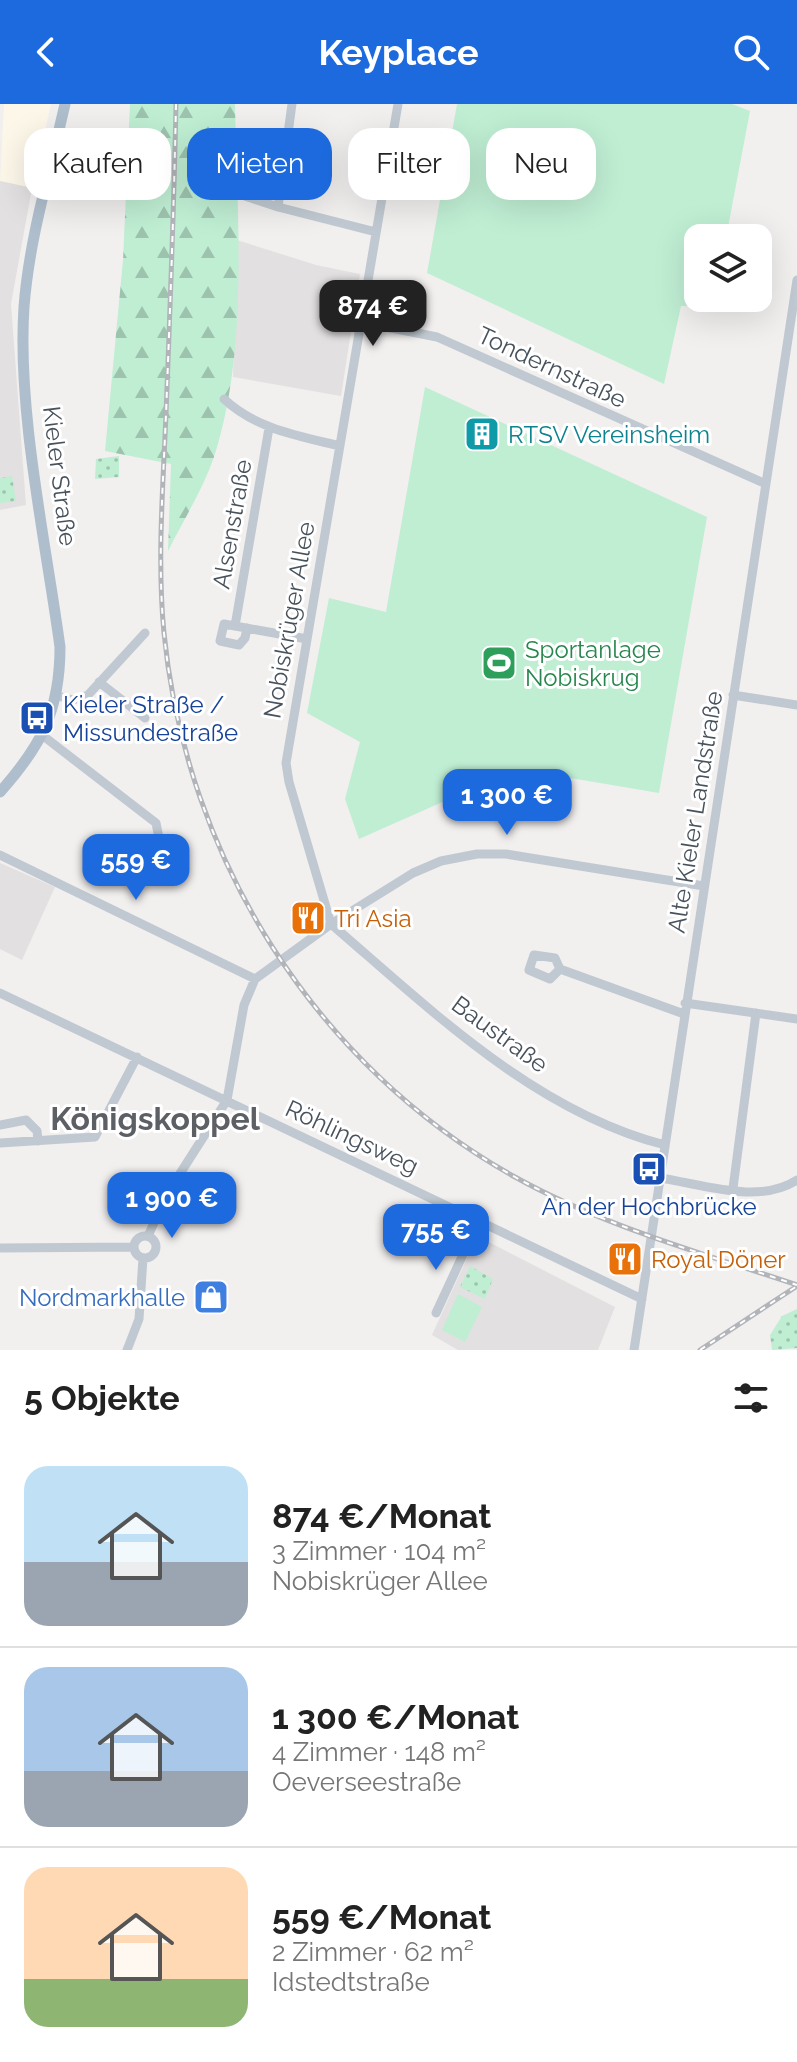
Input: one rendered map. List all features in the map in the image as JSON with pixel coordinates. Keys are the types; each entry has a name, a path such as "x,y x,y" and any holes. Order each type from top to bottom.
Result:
{"main road":[{"name":"Kieler Straße","path":"0,792 42,735 58,696 60,647 32,438 24,311 29,260 65,104"}],"street":[{"path":"278,207 292,104"},
{"name":"Nobiskrüger Allee","path":"331,924 286,763 398,104"},
{"path":"257,200 376,232"},
{"name":"Alte Kieler Landstraße","path":"634,1350 797,280"},
{"name":"Tondernstraße","path":"361,322 437,337 766,484"},
{"path":"784,369 797,374"},
{"name":"Alsenstraße","path":"224,399 237,411 269,428 340,446"},
{"name":"Alsenstraße","path":"235,626 269,428"},
{"name":"Alsenstraße","path":"247,628 245,638 239,645 220,641 224,624 247,628 307,639"},
{"path":"58,696 82,699 145,633"},
{"path":"99,682 145,718"},
{"path":"733,695 797,705"},
{"path":"42,735 156,823 159,838"},
{"path":"148,1236 167,1194 227,1100 244,1005 255,979 331,924 413,873 441,861 477,854 548,859 704,886"},
{"path":"0,855 255,979"},
{"name":"Baustraße","path":"331,924 499,1063 581,1112 639,1139 665,1145"},
{"path":"560,969 685,1008 797,1019"},
{"name":"Röhlingsweg","path":"0,993 642,1299"},
{"path":"733,1188 756,1013"},
{"path":"0,1143 95,1137 137,1057"},
{"path":"0,1125 26,1120 37,1131 38,1141"},
{"path":"660,1178 764,1193 782,1190 797,1180"},
{"path":"436,1313 479,1220"},
{"path":"134,1247 139,1237 148,1236"},
{"path":"143,1258 152,1256 156,1250 155,1243 148,1236"},
{"path":"0,1248 134,1247"},
{"path":"127,1350 139,1319 143,1258 134,1247"}],"shaded area":[{"path":"4,104 51,104 46,128 24,128 24,186 0,181"},
{"path":"0,181 24,186 24,200 30,200 11,304 26,505 0,510"},
{"path":"237,240 316,265 360,274 341,396 233,377"},
{"path":"0,863 55,887 22,960 0,949"},
{"path":"477,1236 615,1307 598,1350 458,1350 432,1335"}],"green space":[{"path":"130,104 235,104 236,128 187,128 187,200 237,200 237,328 225,415 214,457 168,551 171,464 105,451 126,200 171,200 171,128 129,128"},
{"path":"457,104 732,104 750,111 729,224 684,224 684,306 681,306 664,384 427,273 440,200 470,200 470,128 453,128"},
{"name":"Sportanlage Nobiskrug","path":"425,387 707,517 659,793 541,773 530,810 447,800 359,839 345,799 360,742 307,713 329,598 386,612"},
{"path":"119,456 119,477 95,479 96,459"},
{"path":"12,476 16,501 0,503 0,478"},
{"path":"470,1266 493,1279 485,1299 460,1287"},
{"path":"458,1294 482,1307 465,1342 442,1330"},
{"path":"797,1309 797,1348 772,1350 770,1335 782,1316"}],"railway":[{"path":"176,104 161,524 162,606 177,717 200,798 232,875 273,948 322,1016 379,1077 444,1131 515,1177 583,1210 797,1285"},
{"path":"700,1350 797,1286"}],"place":[{"name":"RTSV Vereinsheim","path":"482,434"},
{"name":"Sportanlage Nobiskrug","path":"499,663"},
{"name":"Kieler Straße / Missundestraße","path":"37,718"},
{"name":"Tri Asia","path":"308,918"},
{"name":"An der Hochbrücke","path":"649,1169"},
{"name":"Royal Döner","path":"625,1259"},
{"name":"Nordmarkhalle","path":"211,1297"}],"district":[{"name":"Königskoppel","path":"155,1118"}]}
